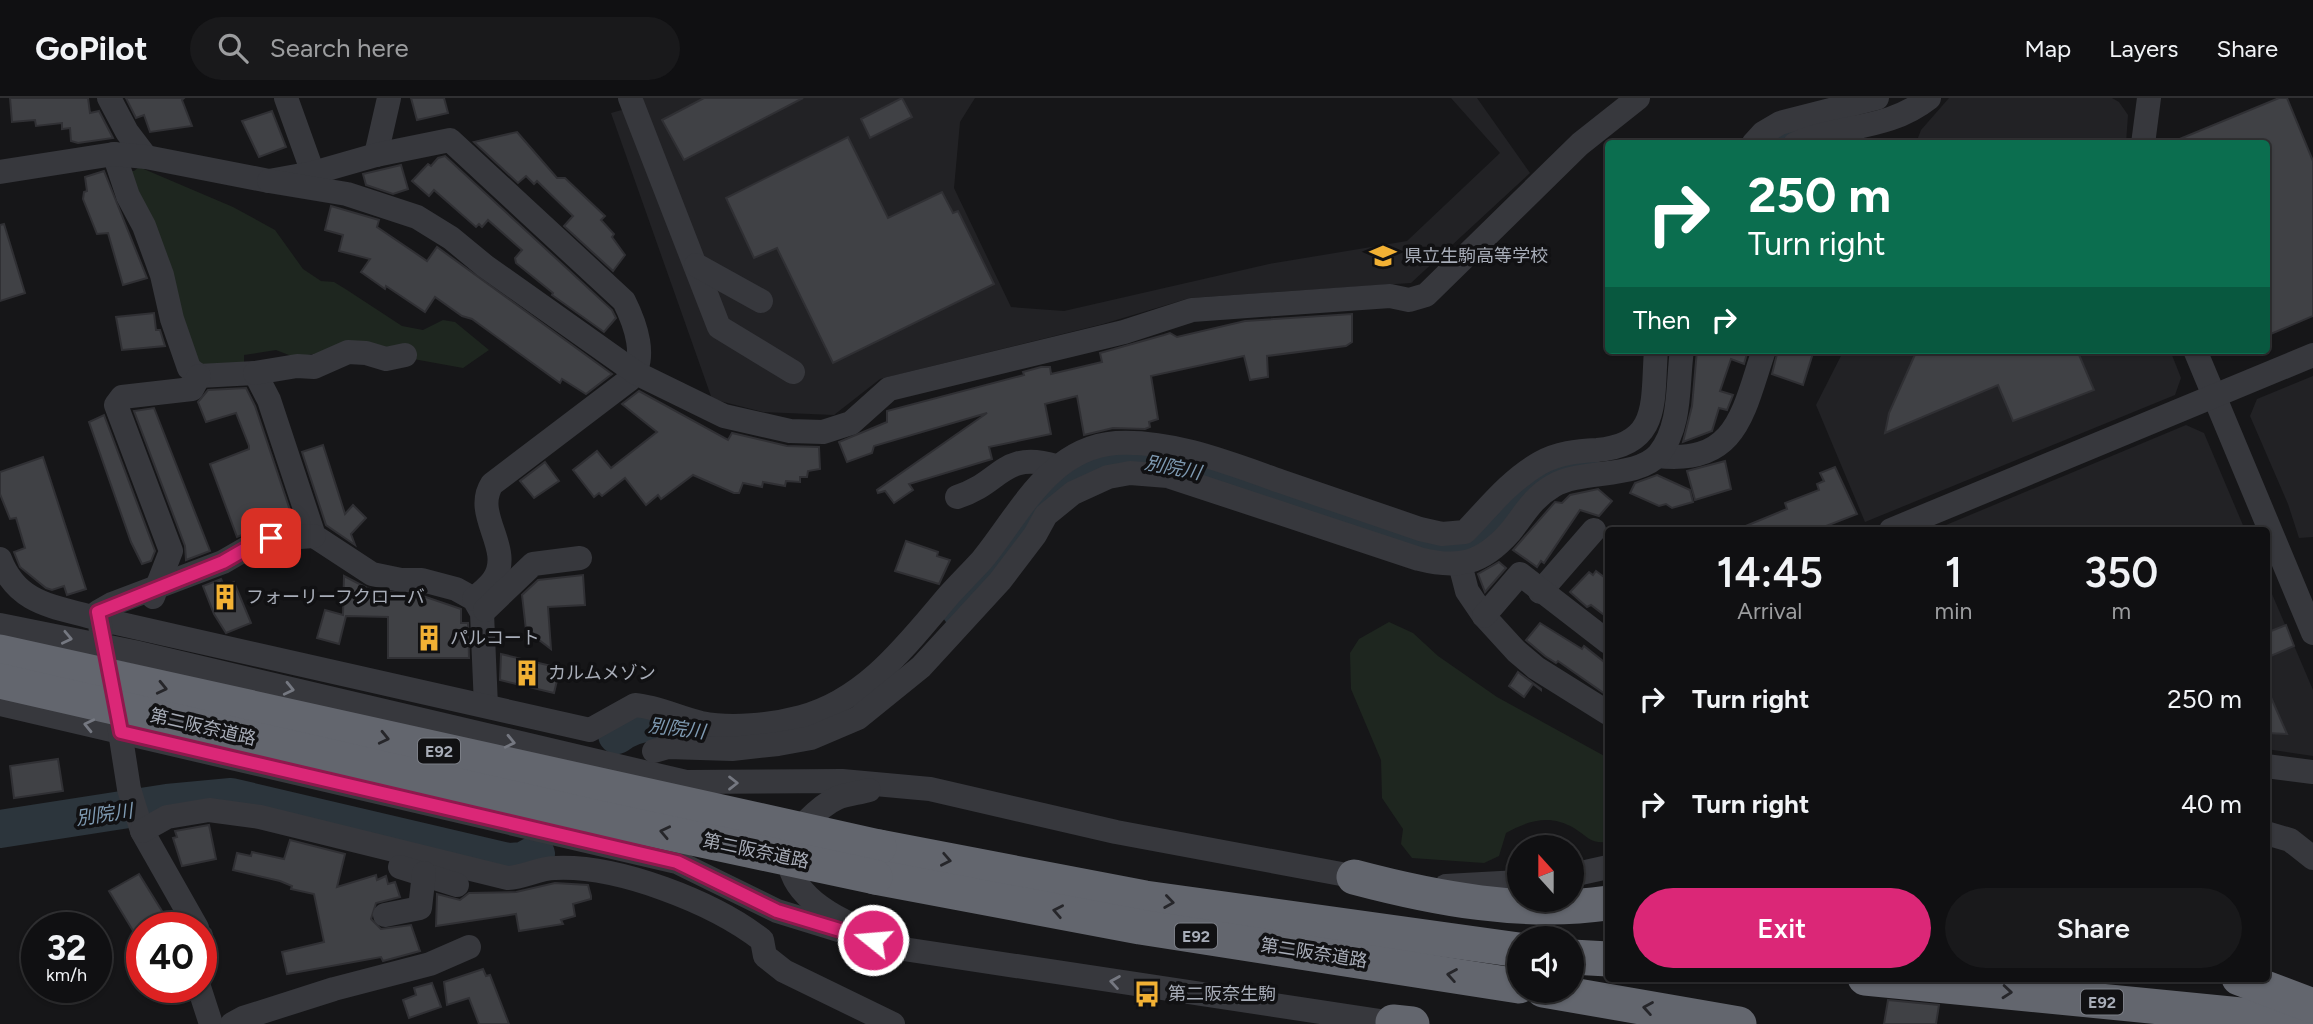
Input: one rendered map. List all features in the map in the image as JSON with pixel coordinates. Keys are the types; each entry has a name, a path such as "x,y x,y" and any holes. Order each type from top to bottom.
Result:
{"highway":[{"name":"第二阪奈道路","path":"0,652 1140,927 1507,984"},
{"name":"第二阪奈道路","path":"0,681 594,817 877,862 1507,948"},
{"path":"1354,877 1429,897 1563,909 1605,903"},
{"path":"1584,958 1605,959"},
{"name":"E92","path":"1906,982 2313,1022"},
{"path":"2250,982 2313,1006"},
{"path":"1584,997 1739,1024"}],"street":[{"path":"109,98 127,132 146,157"},
{"path":"286,98 313,173"},
{"path":"376,155 389,98"},
{"path":"630,98 719,327 793,372"},
{"path":"0,172 114,154 146,157 347,194 416,218 451,238 485,266 636,373 724,416 790,431 823,432 851,423 889,389 1090,341 1192,310 1391,296 1409,300 1426,295 1580,144 1637,98"},
{"path":"1833,130 1877,98"},
{"path":"1806,140 1833,130 1910,113 1929,98"},
{"path":"2144,140 2150,98"},
{"path":"1757,140 1780,123 1804,114 1833,130"},
{"path":"269,181 450,140 624,301 636,330 636,373"},
{"path":"114,154 128,196 144,226 162,275 178,343 189,368 199,376 255,373 297,366 314,367 348,352 366,353 386,359 405,355"},
{"path":"696,265 761,301"},
{"path":"0,593 25,597 99,619 590,730 635,705 703,723 736,724 802,717 864,685 919,634 981,561 1034,490 1056,466 1082,453 1114,443 1156,445 1247,470 1420,529 1441,534 1465,532 1507,486 1540,463 1567,452 1610,449 1630,443 1648,426 1656,354"},
{"path":"1658,456 1675,420 1682,354"},
{"path":"654,751 668,747 732,749 778,744 811,738 858,718 921,667 1000,581 1035,535 1046,515 1073,494 1108,477 1130,473 1168,476 1419,559 1453,566 1488,552 1510,532 1533,500 1564,480 1637,467 1658,456 1678,458 1719,447 1738,427 1763,354"},
{"path":"2197,354 2268,527"},
{"path":"1898,527 2313,355"},
{"path":"255,373 269,400 314,536"},
{"path":"486,706 478,606 499,567 499,550 485,506 486,493 492,484 515,464 569,428 636,373"},
{"path":"153,596 171,551 116,405 122,397 192,388 199,376"},
{"path":"957,497 973,492 1009,466 1032,459 1056,466"},
{"path":"1540,592 1594,530"},
{"path":"2270,531 2313,633"},
{"path":"188,912 142,831 129,789 98,612 112,604 153,596 256,543 271,538 314,536 372,574 401,580 422,580 456,589 478,606"},
{"path":"478,606 533,564 580,558"},
{"path":"0,559 6,575 25,597"},
{"path":"1460,564 1467,590 1484,616 1536,668 1605,711"},
{"path":"1484,616 1520,574 1605,640"},
{"path":"0,625 104,646 686,782 842,782 930,789 1116,832 1354,877 1448,886 1507,883"},
{"path":"0,704 677,862 777,911 897,947 1402,1023"},
{"path":"2270,767 2313,772"},
{"path":"890,786 837,798 816,811 794,836 789,864 793,879 817,907 897,947"},
{"path":"142,831 167,817 209,810 260,817 508,878 527,877 551,868 581,867 696,900 741,924 762,940 765,956 783,971 893,1024"},
{"path":"2270,834 2302,839 2313,858"},
{"path":"379,845 373,856 377,862 424,873 457,885"},
{"path":"1584,872 1605,868"},
{"path":"385,915 420,908 424,873"},
{"path":"232,1024 243,1018 334,989 430,964 469,947"},
{"path":"205,1003 211,1024"}],"shaded area":[{"name":"県立生駒高等学校","path":"641,98 704,98 662,120 684,160 803,98 901,98 861,119 871,138 912,117 902,98 975,98 960,122 954,188 1011,307 1064,311 1269,264 1407,241 1500,153 1451,98 1477,98 1530,173 1411,283 1190,298 1103,324 880,379 834,415 763,412 712,399 611,113 643,104","holes":["848,138 878,198 755,258 726,198","942,192 953,213 958,212 993,284 833,362"]},
{"path":"1949,98 2112,98 2119,102 2128,115 2126,140 1917,140 1921,130"},
{"path":"139,167 233,207 275,230 303,269 321,281 334,282 402,326 423,330 443,320 455,322 489,350 463,368 408,358 321,353 294,357 276,350 244,355 244,365 207,368 195,359 124,170 134,171"},
{"path":"1842,354 2172,354 2181,378 2175,395 1865,522 1816,405"},
{"path":"2313,376 2313,537 2299,538 2288,504 2250,416 2257,399"},
{"path":"2186,425 2204,433 2244,527 1941,527"},
{"path":"2270,589 2313,690 2313,756 2270,750"},
{"path":"1389,622 1413,633 1438,656 1497,697 1605,756 1605,842 1593,841 1565,824 1540,820 1506,833 1499,856 1484,863 1412,858 1401,844 1403,829 1382,798 1381,760 1351,689 1350,653 1359,639"}],"building":[{"path":"10,98 88,98 90,113 99,111 113,138 78,143 71,141 70,128 62,129 62,123 36,126 35,120 12,122"},
{"path":"126,98 184,98 182,100 192,126 150,132 144,115 136,118"},
{"path":"411,98 444,98 448,113 417,120"},
{"path":"704,98 803,98 684,160 662,120"},
{"path":"902,98 912,117 870,138 861,119"},
{"path":"2279,98 2287,98 2313,161 2313,316 2270,334 2270,140 2177,140"},
{"path":"272,111 286,147 259,157 242,121"},
{"path":"517,132 557,178 565,178 605,216 601,220 614,234 612,237 625,255 613,271 564,226 573,216 537,181 534,184 526,176 518,183 474,142"},
{"path":"848,137 888,218 942,192 953,213 958,211 994,284 833,363 777,248 754,258 726,198"},
{"path":"445,156 612,310 616,318 604,332 552,295 553,293 516,263 515,258 522,250 488,220 482,227 479,224 476,227 434,190 429,196 412,181 428,164 431,166 438,158"},
{"path":"401,165 408,189 393,194 366,185 363,174"},
{"path":"104,171 147,278 123,285 108,233 97,234 83,199 84,192 87,191 85,177"},
{"path":"331,206 379,220 377,227 427,261 437,247 612,374 586,394 562,379 560,383 472,319 462,316 435,297 425,312 386,286 385,289 361,272 370,259 339,251 343,235 325,230"},
{"path":"4,224 25,293 0,301 0,225"},
{"path":"154,313 156,330 160,330 165,346 122,350 116,317"},
{"path":"1352,314 1352,342 1346,346 1267,356 1268,377 1250,380 1244,356 1151,376 1158,419 1149,422 1150,427 1145,429 1113,428 1084,435 1077,396 1045,404 1051,434 989,447 992,459 909,484 913,490 894,503 885,491 878,493 877,490 987,413 874,446 872,453 847,462 839,442 887,422 887,411 1024,375 1023,372 1041,367 1050,367 1051,374 1102,362 1100,353 1170,333 1177,337 1245,321"},
{"path":"1697,354 1747,354 1744,364 1731,359 1720,391 1733,395 1727,410 1719,408 1712,431 1683,442 1692,406"},
{"path":"1777,354 1813,354 1803,385 1772,374"},
{"path":"1915,354 2079,354 2094,390 2013,421 1998,385 1885,433 1889,413"},
{"path":"246,388 255,406 294,522 267,525 237,537 210,464 249,449 249,446 236,413 206,422 198,402 208,390"},
{"path":"639,391 728,440 732,433 787,446 819,447 820,469 808,471 807,477 800,477 800,482 786,481 785,486 763,482 762,487 743,483 739,493 693,475 661,499 658,495 646,505 625,478 602,496 599,493 594,497 573,470 597,451 611,468 657,432 622,404"},
{"path":"154,408 210,551 186,560 185,546 134,411"},
{"path":"104,415 155,551 151,561 142,564 131,542 89,422"},
{"path":"323,445 345,514 353,505 366,518 351,534 355,545 326,525 302,452"},
{"path":"43,457 86,589 67,595 64,586 52,590 46,588 20,567 14,552 25,548 16,518 10,519 0,494 0,472"},
{"path":"1725,461 1731,489 1695,500 1687,471"},
{"path":"545,462 559,481 534,498 520,481"},
{"path":"1835,467 1857,514 1824,527 1743,527 1787,509 1785,503 1819,490 1817,484 1824,481 1820,473"},
{"path":"1657,475 1690,490 1693,502 1672,508 1666,504 1659,506 1630,493 1635,483"},
{"path":"1598,489 1612,501 1599,516 1580,510 1544,563 1541,561 1537,567 1513,550 1555,502 1562,503 1570,495"},
{"path":"906,541 938,552 937,556 950,560 939,584 895,571"},
{"path":"1499,562 1506,568 1485,592 1478,574"},
{"path":"1596,571 1605,578 1605,616 1591,605 1587,607 1570,592 1589,572 1593,575"},
{"path":"583,575 585,605 548,607 551,649 526,630 522,595 538,580"},
{"path":"344,576 369,589 420,595 461,609 461,623 468,623 469,658 388,658 388,617 346,616 339,644 317,638 325,610 343,615"},
{"name":"フォーリーフクローバ","path":"221,579 224,586 234,582 251,623 226,633 214,614 203,586"},
{"path":"1540,623 1582,649 1584,646 1605,663 1605,694 1558,661 1556,663 1545,656 1526,640"},
{"path":"2286,625 2294,646 2270,656 2270,631"},
{"name":"カルムメゾン","path":"501,654 560,668 554,693 500,680"},
{"path":"1518,672 1541,690 1533,684 1524,697 1509,686"},
{"path":"2270,695 2287,734 2270,733"},
{"path":"58,759 63,791 14,798 10,766"},
{"path":"209,825 216,859 182,866 173,838 177,837 175,831"},
{"path":"290,840 345,854 337,887 376,875 377,880 386,876 388,884 395,882 400,897 376,903 371,919 381,929 411,925 420,951 383,961 381,957 287,974 282,952 324,942 314,894 291,889 292,886 280,881 233,870 237,853 251,856 252,852 284,859"},
{"path":"139,874 163,912 126,912 126,919 109,891"},
{"path":"555,883 588,885 591,896 591,899 573,904 575,916 561,920 563,924 519,931 516,914 436,926 437,894 460,900 469,893 516,892"},
{"path":"483,969 486,976 490,975 509,1024 479,1024 469,998 447,1005 444,982"},
{"path":"432,983 441,1007 409,1018 403,1000 416,995 414,988"},
{"path":"1888,1000 1939,1005 1936,1024 1884,1024"}],"waterway":[{"name":"別院川","path":"1778,140 1787,133 1836,119"},
{"name":"別院川","path":"960,609 1040,506 1065,482 1095,464 1119,459 1143,459 1199,470 1453,554 1485,540 1526,488 1581,466"},
{"name":"別院川","path":"617,735 640,724 651,723 708,732"},
{"name":"別院川","path":"0,829 167,803 231,797 508,862 523,861 536,854"}],"place":[{"name":"県立生駒高等学校","path":"1383,256"},
{"name":"フォーリーフクローバ","path":"225,597"},
{"name":"パルコート","path":"429,638"},
{"name":"カルムメゾン","path":"527,673"},
{"name":"第二阪奈生駒","path":"1147,994"}],"route":[{"path":"271,538 256,543 223,562 112,604 98,612 121,732 677,862 777,911 873,940"}]}
